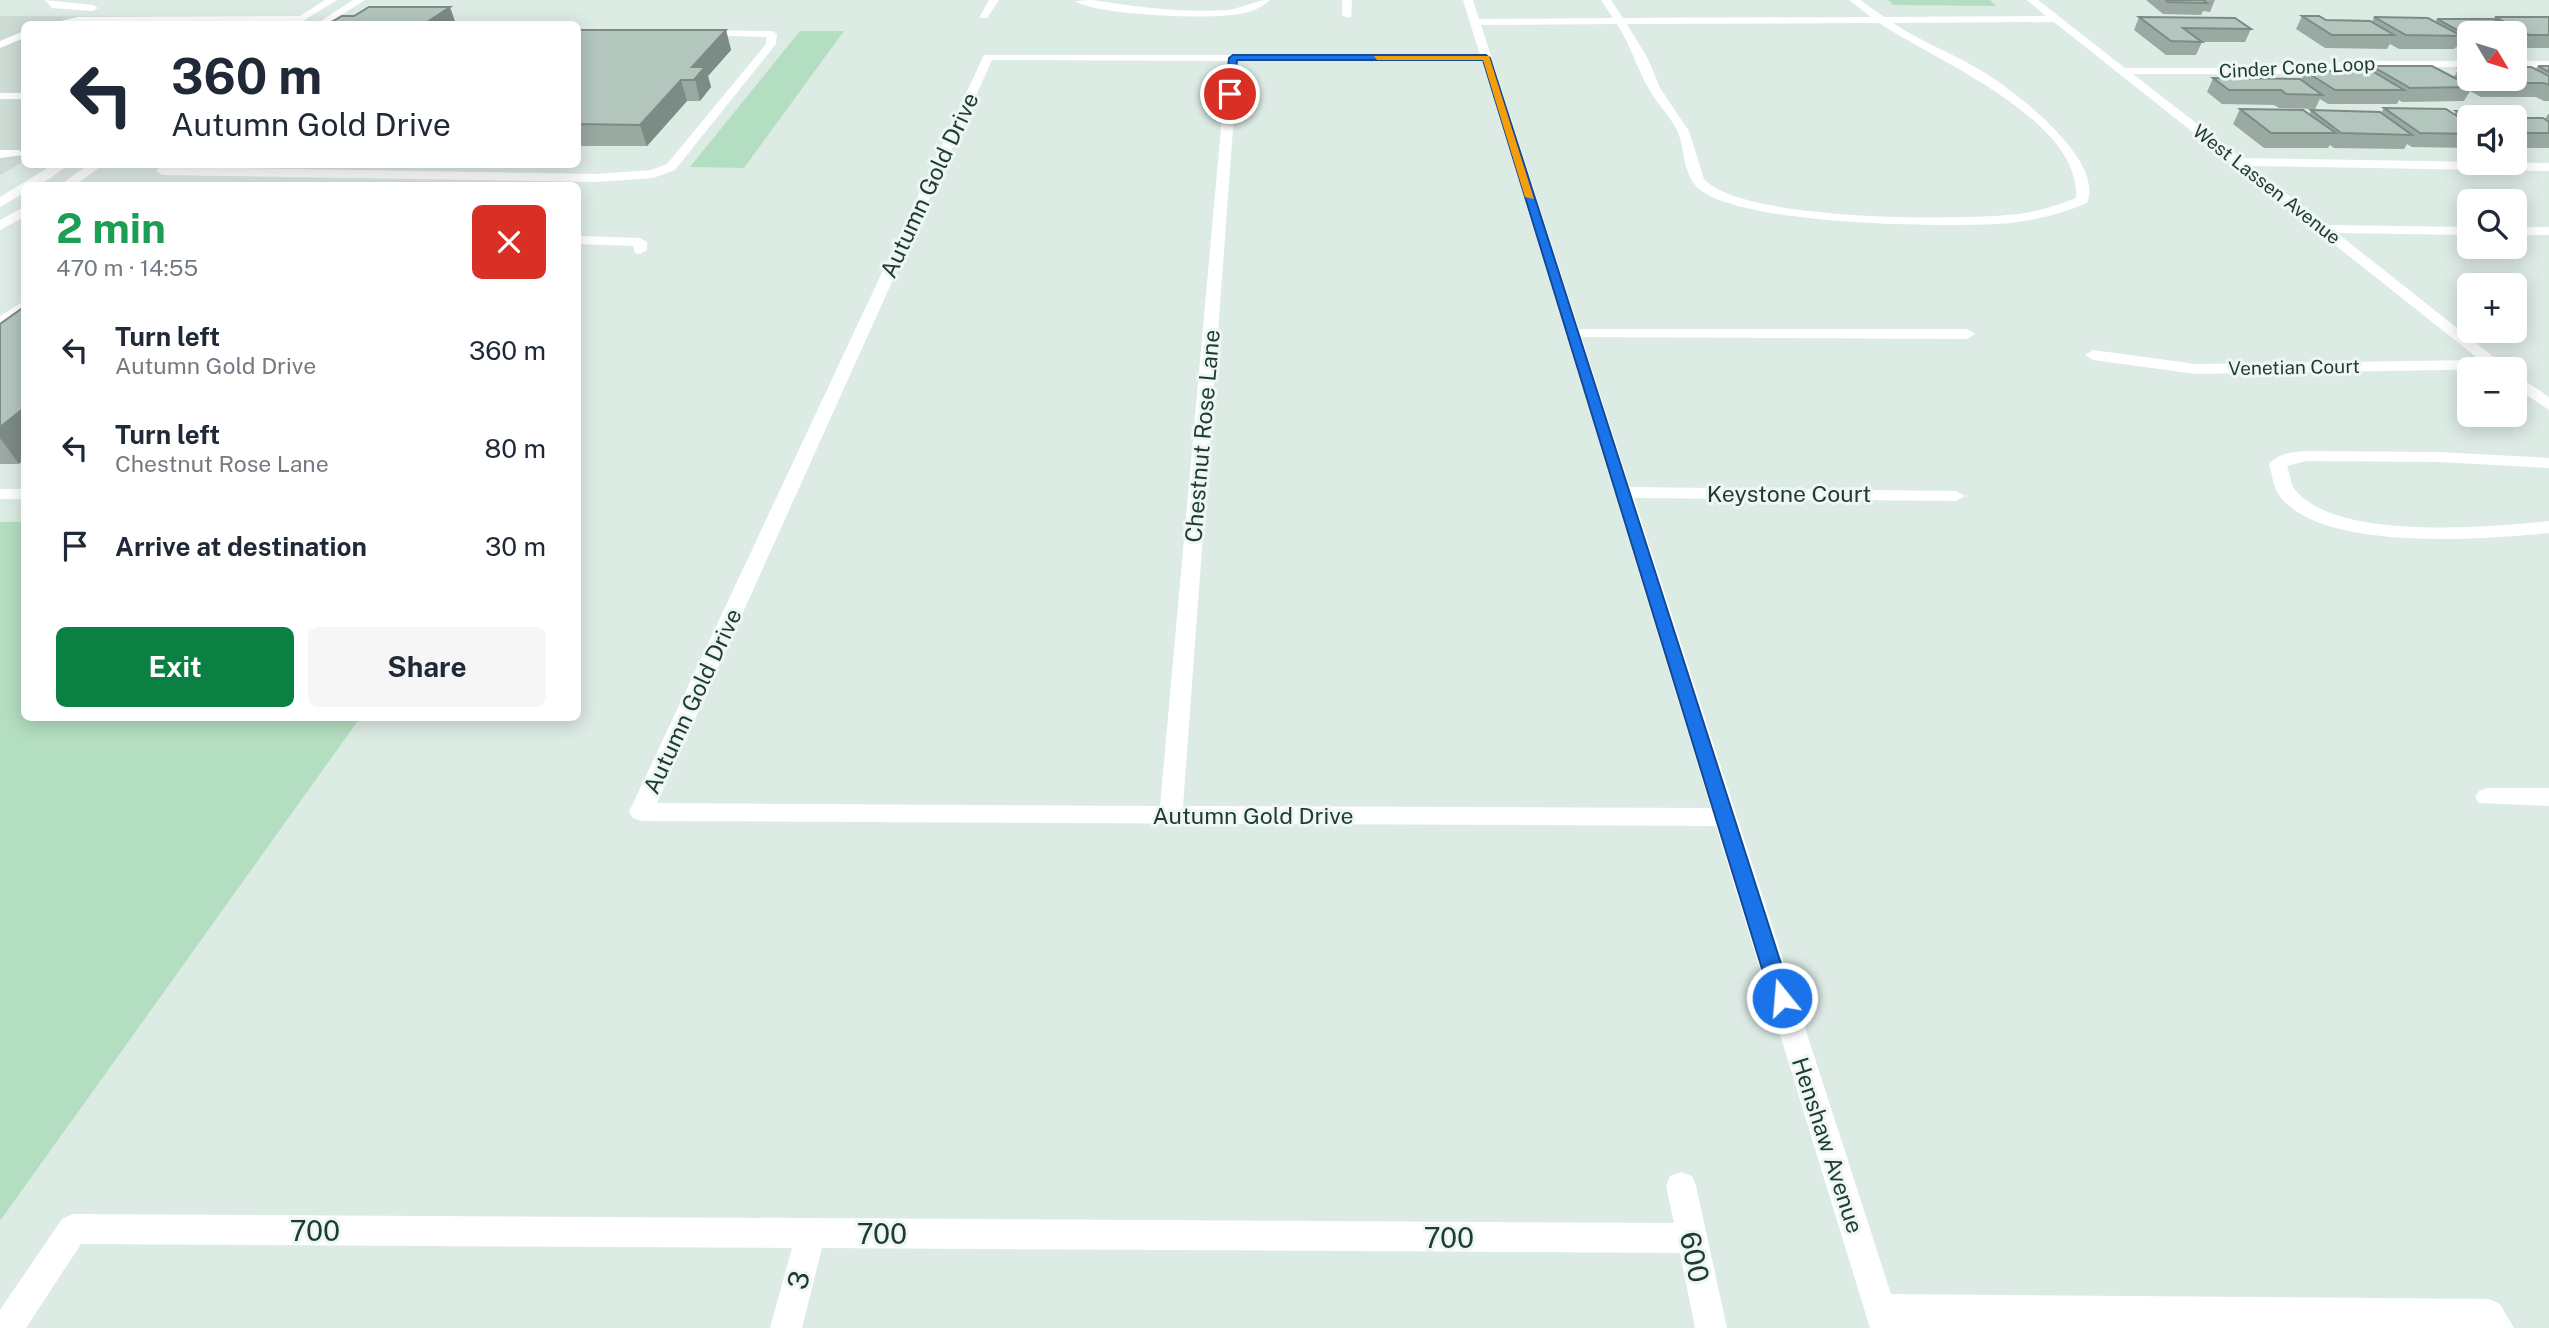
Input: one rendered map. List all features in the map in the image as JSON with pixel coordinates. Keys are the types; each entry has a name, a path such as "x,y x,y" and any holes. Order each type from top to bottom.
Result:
{"street":[{"path":"50,0 52,5 69,8 261,8"},
{"path":"299,21 332,0"},
{"path":"326,21 360,0"},
{"path":"983,16 994,0"},
{"path":"1080,1 1128,8 1229,14 1252,10 1265,0"},
{"path":"1347,0 1347,16"},
{"name":"Henshaw Avenue","path":"1468,0 1883,1319"},
{"path":"1606,0 1639,53 1657,93 1682,128 1696,178 1714,194 1821,215 1947,223 2057,211 2082,200 2083,184 2074,162 2026,110 1982,76 1937,54 1854,0"},
{"name":"West Lassen Avenue","path":"2032,0 2485,357"},
{"path":"1474,22 2056,19"},
{"path":"71,21 187,21"},
{"path":"167,168 162,171 241,168 308,173 597,178 653,174 671,167 771,44 772,34 759,31 689,32"},
{"path":"0,45 21,35"},
{"name":"Autumn Gold Drive","path":"1486,58 988,57 641,812 1724,817"},
{"name":"Chestnut Rose Lane","path":"1171,815 1233,58"},
{"name":"Cinder Cone Loop","path":"2124,71 2278,71 2360,64 2457,64"},
{"path":"2527,64 2549,64"},
{"path":"0,96 21,96"},
{"path":"0,154 19,154"},
{"path":"2238,162 2549,167"},
{"path":"35,182 58,168"},
{"path":"71,182 93,168"},
{"path":"308,173 314,168"},
{"path":"0,203 21,190"},
{"path":"0,226 21,213"},
{"path":"2324,229 2457,230"},
{"path":"2527,231 2549,232"},
{"path":"581,240 640,242 640,250"},
{"path":"0,323 21,307"},
{"path":"1574,334 1967,334"},
{"name":"Venetian Court","path":"2093,355 2157,366 2196,369 2457,367"},
{"path":"2527,388 2549,405"},
{"path":"2549,463 2453,457 2306,456 2289,458 2278,464 2277,475 2284,488 2312,513 2352,527 2480,532 2549,527"},
{"name":"Keystone Court","path":"1622,492 1956,496"},
{"path":"0,494 21,494"},
{"path":"2487,797 2549,797"},
{"name":"600","path":"1681,1186 1711,1328"},
{"name":"700","path":"7,1328 73,1229 1690,1238"},
{"name":"3","path":"786,1328 811,1233"},
{"path":"1883,1319 2489,1315 2498,1328"}],"shaded area":[{"path":"0,16 276,17 269,21 21,21 21,163 0,175"}],"green space":[{"path":"1888,0 1990,0 1996,6 1893,5"},
{"path":"800,31 844,31 744,168 690,167"},
{"path":"0,522 21,522 21,721 358,721 0,1221"}],"building":[{"path":"2166,0 2203,0 2207,3 2168,2"},
{"path":"369,7 450,7 429,21 333,21 342,16 354,16"},
{"path":"2302,16 2319,16 2326,20 2370,21 2394,35 2332,35"},
{"path":"2139,17 2235,18 2251,29 2183,28 2202,42 2171,41"},
{"path":"2374,17 2428,18 2457,33 2457,36 2406,35"},
{"path":"2495,17 2549,17 2549,35 2527,34 2527,21 2503,21"},
{"path":"2437,19 2498,21 2457,21 2457,30"},
{"path":"581,30 726,30 692,67 705,67 694,80 681,80 640,125 581,124"},
{"path":"2372,66 2432,66 2457,79 2457,87 2410,88"},
{"path":"2538,66 2549,66 2549,72"},
{"path":"2527,67 2549,76 2549,85 2527,83"},
{"path":"2305,71 2372,71 2404,90 2335,90"},
{"path":"2213,78 2300,79 2322,95 2286,94 2281,90 2229,90"},
{"path":"2384,108 2446,109 2457,116 2457,134 2420,133"},
{"path":"2240,109 2303,110 2336,133 2271,133"},
{"path":"2311,110 2380,112 2412,135 2341,133"},
{"path":"2527,118 2543,118 2549,122 2549,133 2527,133"},
{"path":"21,309 21,410 0,427 0,324"}],"slow traffic":[{"path":"1377,58 1486,58 1530,197"}],"route":[{"path":"1230,94 1233,58 1486,58 1782,998"}]}
